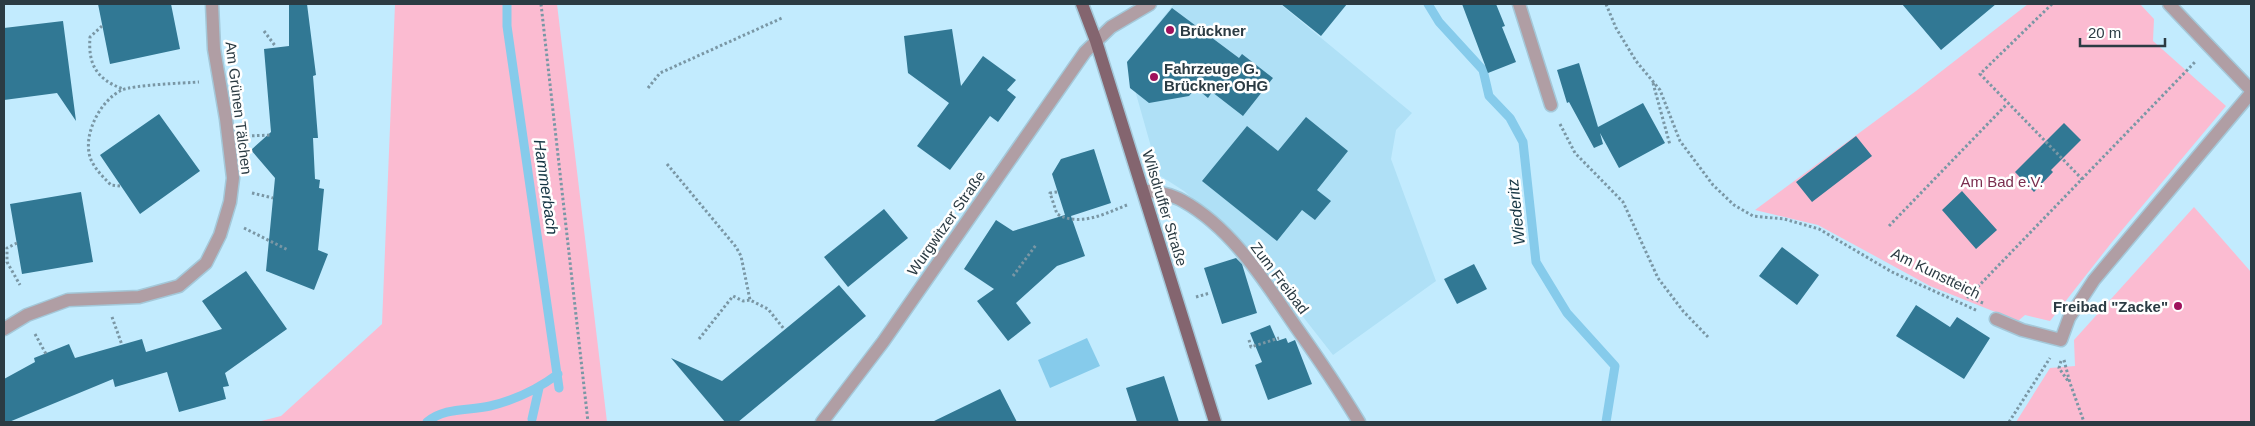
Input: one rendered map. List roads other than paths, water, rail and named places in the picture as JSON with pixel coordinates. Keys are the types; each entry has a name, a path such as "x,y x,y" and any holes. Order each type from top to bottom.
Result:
{"main road":[{"name":"Wilsdruffer Straße","path":"1082,4 1096,41 1214,422"}],"street":[{"name":"Am Grünen Tälchen","path":"4,330 27,316 68,300 139,297 179,286 206,263 220,235 230,202 233,178 214,49 212,4"},
{"name":"Wurgwitzer Straße","path":"822,422 883,342 1067,75 1111,26 1150,4"},
{"path":"1519,4 1552,105"},
{"path":"1996,319 2022,330 2060,340 2069,318 2094,280 2251,91 2169,4"},
{"name":"Zum Freibad","path":"1143,190 1172,196 1192,206 1228,237 1275,296 1341,392 1359,422"}],"waterway":[{"name":"Hammerbach","path":"507,4 507,26 559,388"},
{"name":"Wiederitz","path":"1428,4 1439,22 1483,70 1489,96 1510,118 1523,142 1536,262 1567,313 1615,366 1606,422"},
{"name":"Hammerbach","path":"427,422 441,414 508,401 534,389 558,374"},
{"path":"532,419 539,388"}],"place":[{"name":"Brückner","path":"1170,30"},
{"name":"Fahrzeuge G. Brückner OHG","path":"1154,77"},
{"name":"Freibad \"Zacke\"","path":"2178,306"}],"park label":[{"name":"Am Bad e.V.","path":"2002,181"}]}
